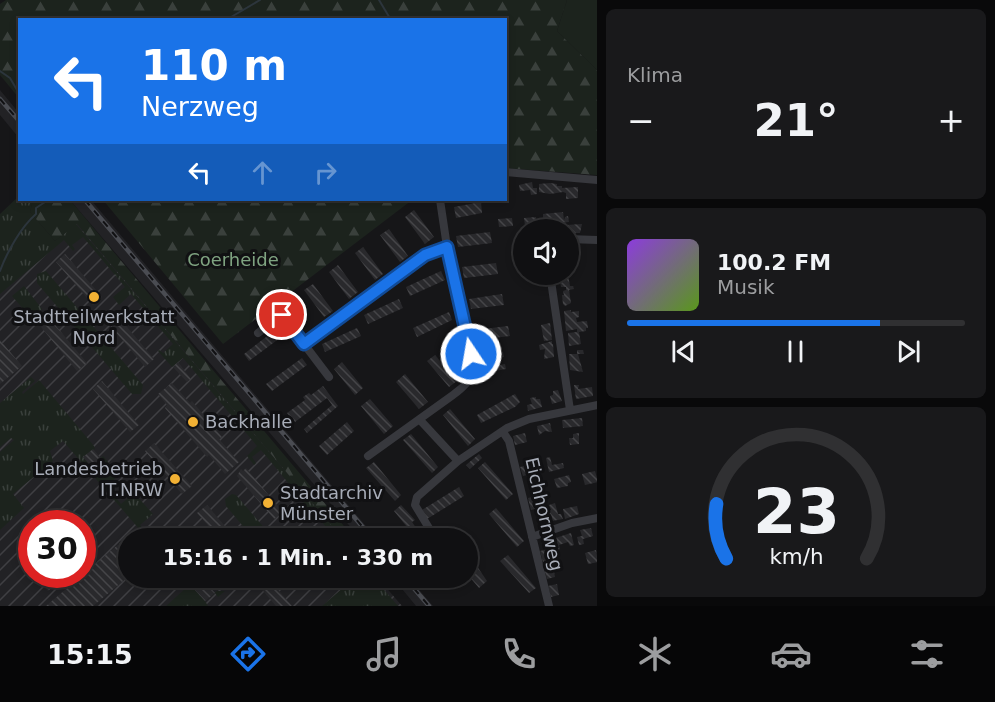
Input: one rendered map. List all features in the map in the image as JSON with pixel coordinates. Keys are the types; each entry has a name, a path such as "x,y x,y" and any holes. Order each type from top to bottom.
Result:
{"street":[{"path":"507,172 597,180"},
{"path":"368,456 420,420 464,386 470,378 471,354 447,247 440,201"},
{"path":"579,239 597,240"},
{"path":"304,344 425,255 447,247"},
{"path":"552,285 570,410"},
{"path":"258,333 282,315 329,377"},
{"path":"429,528 415,505 417,497 482,443 507,428 529,419 597,405"},
{"path":"420,420 458,461"},
{"name":"Eichhornweg","path":"503,432 509,441 549,606"},
{"path":"532,537 572,523 597,518"}],"shaded area":[{"path":"0,90 18,112 18,137 0,115"},
{"path":"71,201 92,201 368,528 351,528"},
{"path":"79,222 337,528 118,528 118,588 387,588 402,606 0,606 0,288"},
{"path":"401,588 418,588 433,606 416,606"}],"green space":[{"path":"6,0 567,0 557,31 597,70 597,175 507,168 507,18 18,18 18,97 0,75 0,4"},
{"path":"567,0 597,0 597,70 557,31"},
{"path":"18,197 18,201 33,201 30,212 55,241 76,224 334,528 327,528 311,510 300,520 294,512 304,502 261,450 252,457 256,463 254,465 247,456 257,446 183,358 172,367 158,351 163,353 173,344 131,294 119,305 113,297 125,287 83,237 72,245 75,249 73,251 64,240 0,294 0,214"},
{"path":"33,201 71,201 346,528 334,528 77,224 55,241 30,212"},
{"name":"Coerheide","path":"104,201 411,201 223,344"},
{"path":"46,271 143,385 141,394 132,394 37,283 37,274"},
{"path":"24,286 42,309 31,318 12,296"},
{"path":"31,377 35,381 22,392 23,394 39,380 94,446 95,449 83,457 94,470 104,462 101,458 103,456 119,475 107,486 121,504 134,493 153,514 140,525 143,528 138,528 63,441 50,451 53,461 13,494 24,508 18,510 18,514 0,530 0,452 14,440 11,438 0,447 0,403"},
{"path":"232,494 236,495 264,528 245,528 226,506 225,499"},
{"path":"186,588 193,588 208,606 166,606"},
{"path":"343,588 383,588 398,606 322,606"},
{"path":"217,591 225,591 218,597 215,593 205,601"}],"building":[{"path":"532,182 533,188 537,188 537,194 531,195 530,190 520,191 519,185"},
{"path":"550,183 562,186 562,188 578,187 578,198 566,199 566,193 563,192 550,194 539,192 539,184"},
{"path":"481,202 482,213 456,218 454,207"},
{"path":"414,210 434,237 425,244 405,217"},
{"path":"563,212 564,219 543,219 543,214"},
{"path":"512,218 513,226 499,227 498,219"},
{"path":"389,229 408,256 400,262 380,235"},
{"path":"490,232 492,243 458,247 456,236"},
{"path":"363,247 383,274 375,280 355,253"},
{"path":"65,254 102,297 93,305 56,262"},
{"path":"496,263 498,274 464,278 462,267"},
{"path":"338,265 358,292 349,299 329,272"},
{"path":"441,271 445,280 410,296 406,287"},
{"path":"313,284 333,311 324,317 304,290"},
{"path":"561,285 570,285 574,289 569,290 571,303 565,306 562,295 566,287"},
{"path":"502,294 504,305 471,309 469,299"},
{"path":"399,299 403,308 368,324 364,315"},
{"path":"571,310 571,312 579,311 577,322 587,321 588,328 586,331 579,332 581,344 569,346 568,333 577,332 577,329 566,331 564,311"},
{"path":"449,312 452,320 417,337 413,328"},
{"path":"117,315 154,359 145,367 108,323"},
{"path":"50,319 87,363 77,371 41,327"},
{"path":"550,323 552,340 544,341 541,325"},
{"path":"508,326 510,336 477,340 475,330"},
{"path":"279,327 284,335 249,361 244,354"},
{"path":"357,328 361,336 325,352 322,344"},
{"path":"0,340 22,366 0,384"},
{"path":"552,341 554,357 544,359 545,349 540,350 539,345"},
{"path":"577,350 583,350 584,354 578,354 583,372 570,370 569,354 577,354"},
{"path":"503,352 504,357 487,360 486,355"},
{"path":"435,355 457,381 449,387 427,361"},
{"path":"302,358 307,365 272,391 266,384"},
{"path":"178,362 191,379 187,382 173,367"},
{"path":"342,362 363,388 355,395 334,369"},
{"path":"505,364 506,369 489,372 488,367"},
{"path":"405,374 428,402 419,409 396,382"},
{"path":"102,381 139,425 130,432 93,389"},
{"name":"Backhalle","path":"172,383 190,403 192,401 222,437 219,439 239,462 225,474 209,455 207,457 165,408 167,405 158,394"},
{"path":"574,385 579,385 578,389 592,387 593,396 576,399"},
{"path":"323,386 338,406 307,433 304,429 332,405 327,398 295,422 287,413 305,400 303,397 309,393 311,395"},
{"path":"558,390 562,401 552,404 550,396 553,395 553,391"},
{"path":"515,394 520,402 515,407 481,423 477,415"},
{"path":"530,398 540,399 542,407 528,411 527,405 532,404"},
{"path":"370,399 393,426 384,434 361,406"},
{"path":"450,409 475,439 468,446 443,415"},
{"path":"582,418 583,426 563,428 562,420"},
{"path":"347,422 354,431 327,455 319,446"},
{"path":"550,423 552,432 545,431 539,435 537,426"},
{"path":"525,433 527,442 515,445 513,436"},
{"path":"579,433 579,444 570,445 569,438"},
{"path":"411,434 438,467 432,473 403,440"},
{"path":"154,443 192,486 182,494 145,451"},
{"path":"93,449 104,462 94,470 83,457"},
{"path":"479,454 482,458 470,469 466,465"},
{"path":"550,457 552,465 563,463 564,468 549,472 546,458"},
{"path":"536,460 537,465 533,466 535,473 523,476 520,467 533,464 532,461"},
{"path":"374,462 401,495 395,501 366,468"},
{"path":"485,462 513,494 506,500 478,468"},
{"path":"246,468 283,512 274,519 237,476 241,469 243,471"},
{"path":"595,471 597,482 585,485 582,474"},
{"path":"569,475 571,482 568,486 557,488 554,479"},
{"path":"459,487 464,496 427,519 422,510"},
{"path":"540,495 543,504 534,506 535,509 531,510 528,498"},
{"path":"555,503 558,514 561,514 563,519 552,521 548,510 551,510 549,505"},
{"path":"207,505 227,528 210,528 197,513"},
{"path":"401,505 415,520 412,522 416,528 408,528 394,511"},
{"path":"577,506 579,514 565,519 563,509"},
{"path":"496,508 524,541 517,547 489,514"},
{"path":"591,528 593,536 583,539 584,544 579,545 577,537 582,536 580,530"},
{"path":"571,533 574,545 570,546 568,542 559,545 560,549 554,552 549,540"},
{"path":"118,545 118,585 93,606 46,606 67,588 96,588 96,564"},
{"path":"548,549 551,560 543,562 540,551"},
{"path":"596,550 597,562 588,564 585,553"},
{"path":"508,555 536,588 529,593 500,561"},
{"path":"553,566 555,577 547,579 544,568"},
{"path":"478,568 487,581 478,587"},
{"path":"557,584 559,595 551,597 548,586"},
{"path":"193,588 210,588 215,593 205,601"},
{"path":"261,588 277,588 292,606 276,606"}],"waterway":[{"path":"229,18 260,0"},
{"path":"379,0 390,18"},
{"path":"0,71 10,78 18,92"},
{"path":"0,271 15,240 36,214 36,208 46,201"}],"railway":[{"path":"0,99 18,120"},
{"path":"86,201 364,528"},
{"path":"414,588 429,606"}],"place":[{"name":"Stadtteilwerkstatt Nord","path":"94,297"},
{"name":"Backhalle","path":"193,422"},
{"name":"Landesbetrieb IT.NRW","path":"175,479"},
{"name":"Stadtarchiv Münster","path":"268,503"}],"route":[{"path":"282,315 304,344 425,255 447,247 471,354"}]}
